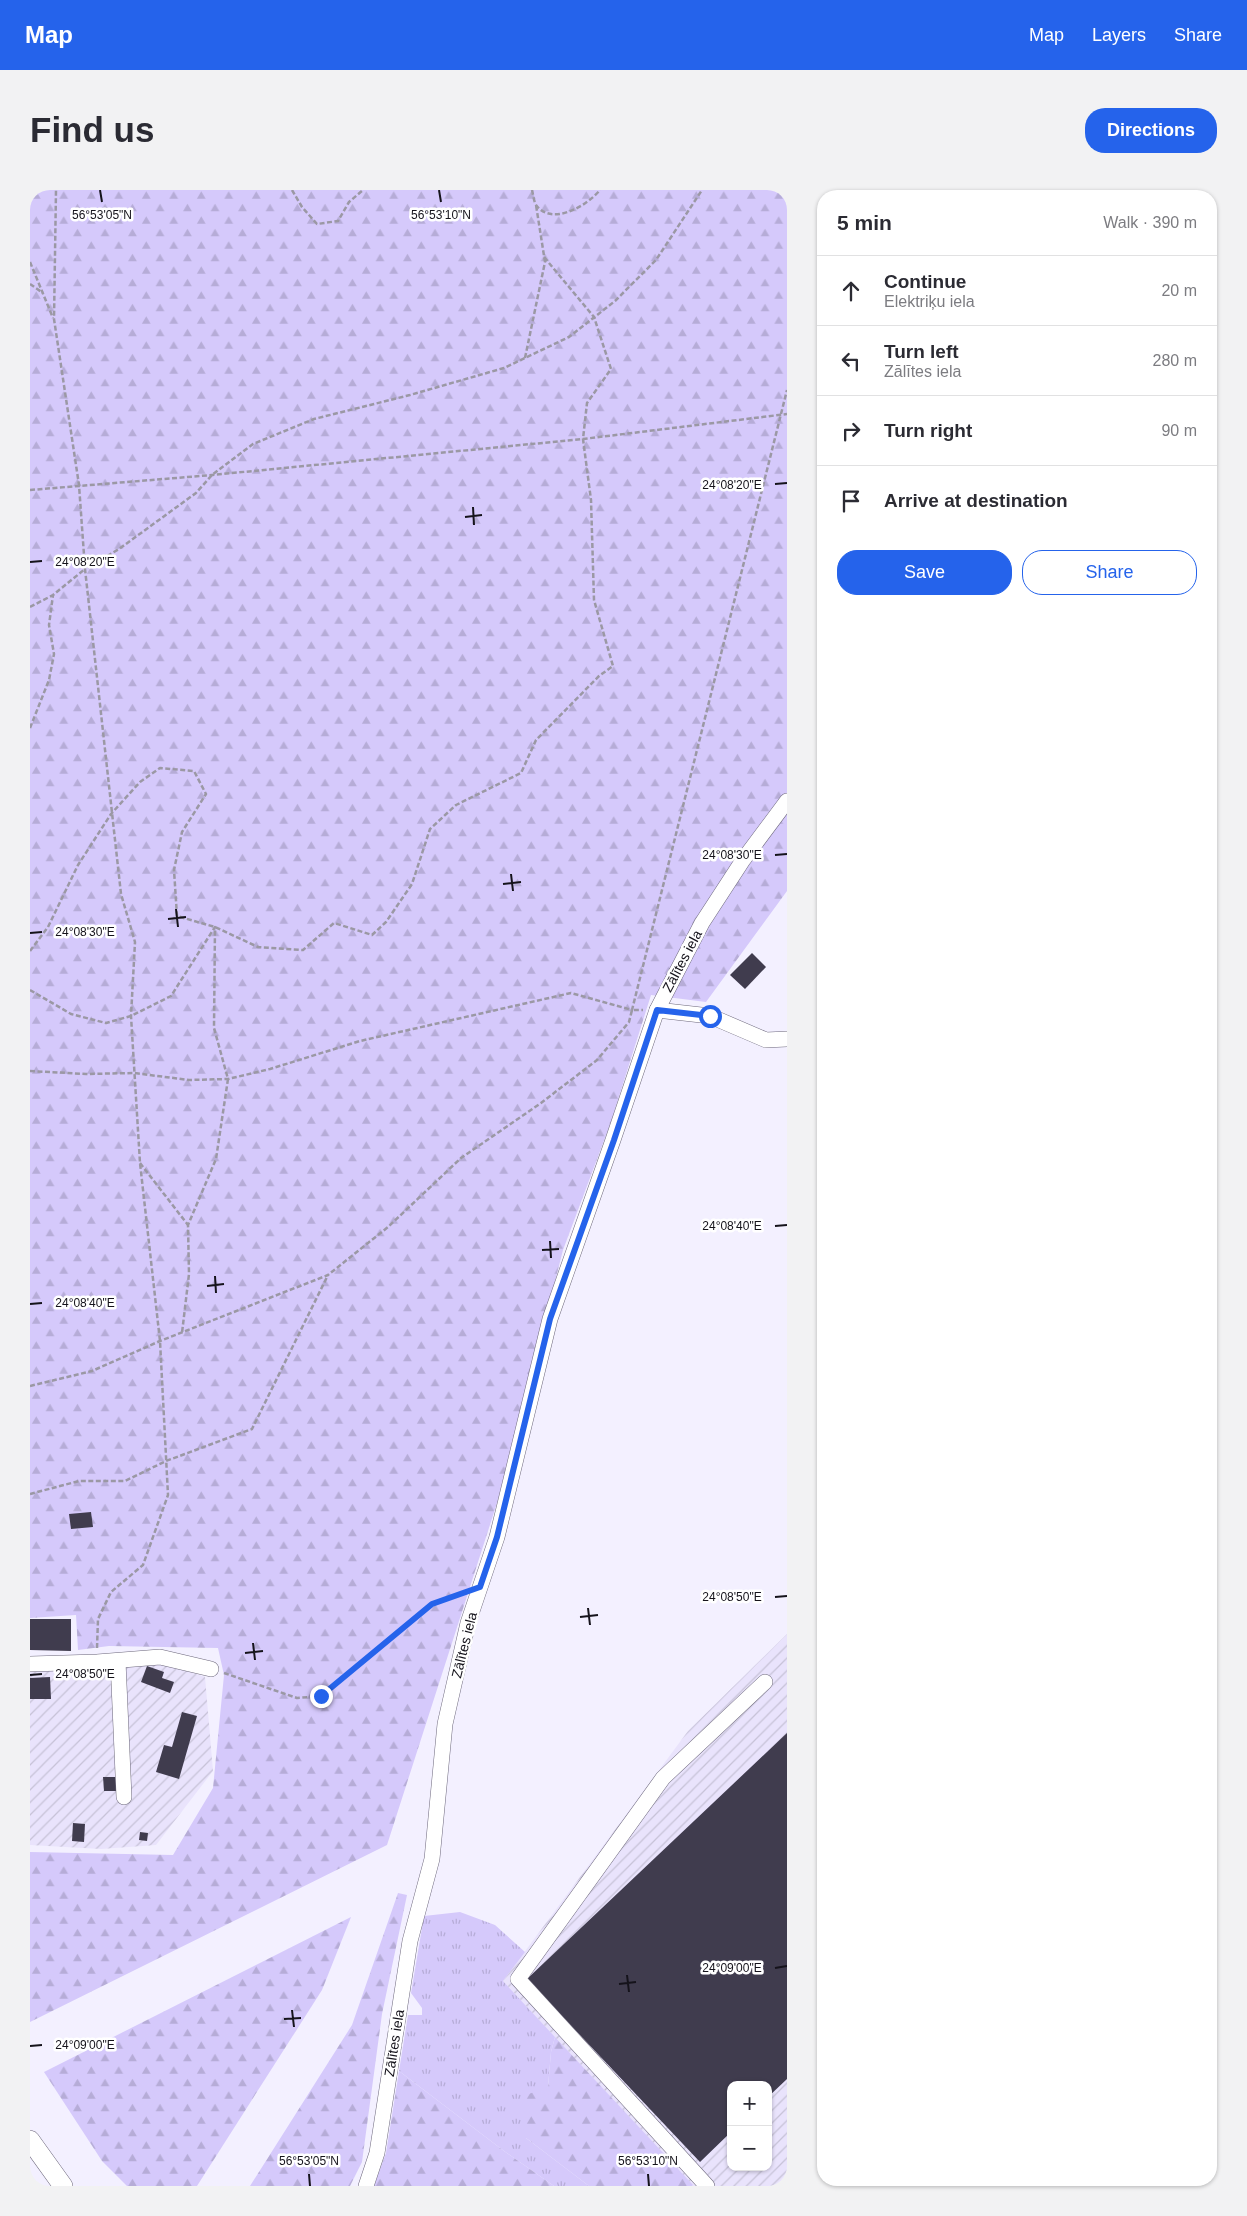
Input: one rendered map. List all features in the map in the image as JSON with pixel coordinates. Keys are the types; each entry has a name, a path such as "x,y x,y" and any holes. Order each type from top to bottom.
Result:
{"main road":[{"path":"30,2140 63,2186"}],"street":[{"name":"Zālītes iela","path":"366,2186 377,2153 410,1941 432,1858 446,1724 468,1623 497,1537 550,1319 614,1140 657,1010 702,923 743,860 787,801"},
{"path":"657,1010 710,1016 766,1040 787,1039"},
{"path":"30,1664 118,1661 160,1657 211,1670"},
{"path":"118,1661 124,1797"},
{"path":"707,2186 518,1979 663,1778 765,1682"}],"path":[{"path":"56,190 54,319 79,485 85,569 121,894 135,942 131,1016 134,1074 140,1163 160,1341 168,1495 144,1565 111,1592 98,1619 97,1662"},
{"path":"292,190 317,224 338,221 349,202 363,190"},
{"path":"525,358 545,262 532,190"},
{"path":"536,205 546,212 567,214 593,199 600,190"},
{"path":"30,607 53,594 85,569 119,550 196,492 212,475 253,444 314,419 429,390 504,368 569,337 615,301 656,260 702,190"},
{"path":"30,951 48,928 78,865 111,814 140,782 160,768 194,771 206,794 182,832 174,870 177,916 215,927 258,947 303,950 334,923 372,935 386,922 412,884 430,829 456,805 521,773 536,740 599,676 613,666 594,600 591,500 583,439 587,403 611,369 594,317 544,257"},
{"path":"30,262 54,319"},
{"path":"30,284 44,294"},
{"path":"30,1386 92,1371 160,1341 328,1275 388,1227 461,1158 541,1103 597,1060 629,1022 787,390"},
{"path":"30,490 212,475 583,439 787,414"},
{"path":"30,728 50,680 54,654 49,625 53,594"},
{"path":"30,990 71,1014 106,1023 131,1016 171,996 215,927"},
{"path":"182,1333 189,1274 188,1224 216,1159 228,1079 214,1028 215,927"},
{"path":"30,1071 134,1074 189,1080 228,1079 270,1070 360,1041 571,993 632,1010 657,1010"},
{"path":"140,1163 188,1224"},
{"path":"30,1494 79,1481 125,1481 166,1461 252,1429 328,1275"},
{"path":"211,1670 297,1698 321,1696 432,1604 480,1587"}],"shaded area":[{"path":"787,1634 787,2186 693,2186 503,1981 688,1731"},
{"path":"156,1661 205,1677 213,1771 156,1845 101,1849 30,1845 30,1670"}],"green space":[{"path":"30,190 787,190 787,891 706,1002 651,995 611,1122 563,1250 506,1475 387,1845 30,2022 30,1852 173,1855 213,1788 224,1675 218,1648 109,1646 78,1650 76,1615 30,1618"},
{"path":"398,1893 407,1895 382,2014 362,2162 350,2186 250,2186 352,2025"},
{"path":"460,1912 495,1925 525,1952 503,1981 555,2037 551,2052 548,2087 526,2138 589,2186 554,2186 504,2151 399,2071 408,2015 422,2015 422,2008 411,1993 424,1916"},
{"path":"351,1917 322,1990 197,2186 127,2186 102,2161 44,2072"},
{"path":"555,2037 692,2186 589,2186 526,2138 523,2096 548,2087 551,2052"},
{"path":"399,2071 504,2151 554,2186 374,2186 386,2153"}],"building":[{"path":"752,953 766,967 745,989 730,975"},
{"path":"91,1512 93,1527 71,1529 69,1514"},
{"path":"30,1619 71,1619 71,1651 30,1650"},
{"path":"147,1666 164,1672 162,1678 174,1682 170,1693 141,1682"},
{"path":"50,1677 51,1699 30,1699 30,1678"},
{"path":"182,1712 197,1716 179,1779 156,1772 164,1745 172,1747"},
{"path":"787,1733 787,2079 772,2093 772,2081 727,2081 727,2136 700,2162 527,1979"},
{"path":"103,1777 117,1777 117,1791 104,1791"},
{"path":"73,1823 85,1824 84,1842 72,1841"},
{"path":"140,1832 148,1833 147,1841 139,1840"}],"route":[{"path":"321,1696 432,1604 480,1587 497,1537 550,1319 614,1140 657,1010 710,1016"}]}
